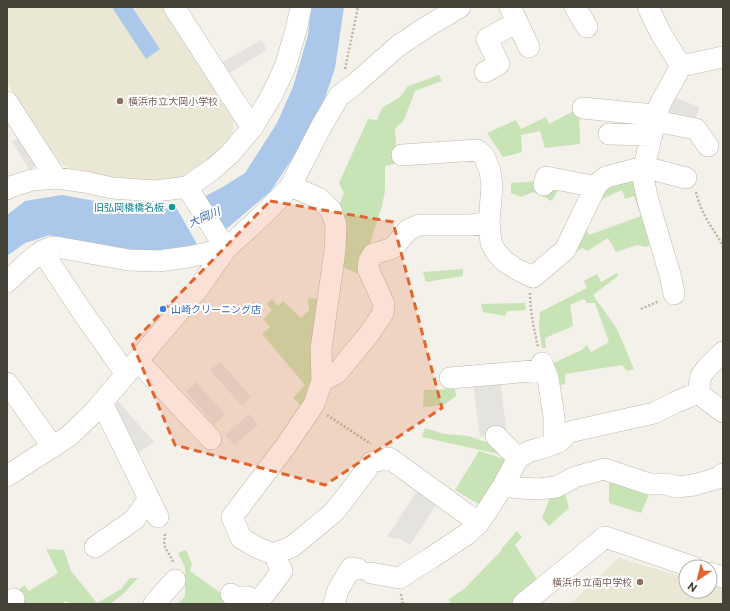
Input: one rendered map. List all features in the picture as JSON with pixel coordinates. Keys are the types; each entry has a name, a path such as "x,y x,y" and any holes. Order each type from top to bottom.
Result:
{"street":[{"path":"174,7 252,128"},
{"path":"7,189 32,180 56,178 112,188 156,191 187,187 213,169 230,154 252,128 272,95 285,67 301,7"},
{"path":"7,476 69,436 102,403 198,289 226,249 290,187 322,124 339,96 398,46 460,7"},
{"path":"648,7 661,34 681,66"},
{"path":"486,72 499,64 487,39 513,14 529,47"},
{"path":"674,294 671,278 648,202 642,167 660,104 681,66 723,57"},
{"path":"7,103 56,178"},
{"path":"583,108 632,113 654,124"},
{"path":"609,134 654,124 696,129 708,146"},
{"path":"402,155 477,150 484,156 490,171 492,185 488,223 491,243 496,252 504,261 533,277 565,250 597,184 606,177 642,167 686,178"},
{"path":"544,186 546,177 596,187"},
{"path":"187,187 226,249"},
{"path":"290,187 318,198 330,210 336,225 335,250 321,349 322,381 314,404 316,408 232,517 241,538 258,548 274,554 293,546 334,512 372,462 385,454 479,523"},
{"path":"322,381 337,373 369,334 383,314 384,304 368,269 369,261 373,254 393,248 408,230 419,225 471,225 488,223"},
{"path":"7,282 42,251 56,247 129,260 159,261 226,249"},
{"path":"42,251 83,313 132,368 211,439"},
{"path":"723,352 706,369 712,378 723,412"},
{"path":"450,378 543,366 548,378 554,417 554,444"},
{"path":"334,604 338,590 351,568 399,578 467,534 479,523 503,486 518,458 530,451 559,442 569,432 654,413 676,402 712,378"},
{"path":"7,383 53,447"},
{"path":"102,403 158,517"},
{"path":"496,436 518,458"},
{"path":"503,486 538,490 556,487 575,477 604,469 649,484 666,484 677,487 694,485 718,478 723,474"},
{"path":"95,547 135,519 149,498"},
{"path":"523,604 605,537 678,562"},
{"path":"257,604 282,571 274,554"},
{"path":"154,604 175,580"},
{"path":"231,594 234,597 248,597 254,604"}],"path":[{"path":"339,96 358,7"},
{"path":"686,178 693,180 704,215 723,247"},
{"path":"530,289 533,328 543,366"},
{"path":"316,408 385,454"},
{"path":"158,517 166,532 164,545 175,565 175,580"}],"highlighted area":[{"path":"270,201 393,222 442,408 325,485 175,445 132,343"}],"shaded area":[{"name":"横浜市立大岡小学校","path":"7,7 162,7 233,120 233,132 220,152 168,185 72,171 55,158 7,83"},
{"path":"261,40 267,50 229,73 221,63"},
{"path":"671,96 699,107 694,124 661,118"},
{"path":"21,136 39,165 29,170 12,141"},
{"path":"221,362 251,397 242,406 210,370"},
{"path":"196,382 225,414 214,425 186,391"},
{"path":"500,382 507,433 480,437 473,383"},
{"path":"117,400 154,442 136,454 109,405"},
{"path":"249,414 258,425 234,445 225,435"},
{"path":"417,491 436,505 410,545 400,539 387,537"},
{"name":"横浜市立南中学校","path":"619,558 678,576 678,599 718,599 718,588 723,589 723,604 570,604"}],"green space":[{"path":"439,75 442,81 415,91 404,120 395,129 397,163 385,166 385,191 382,206 360,275 343,267 337,210 344,193 339,183 368,119 377,120 382,108 400,97 408,86"},
{"path":"579,110 580,144 545,148 540,131 521,135 522,152 503,157 487,133 516,120 521,129 546,117 549,124 574,111"},
{"path":"637,177 655,242 646,247 637,245 616,252 608,238 587,251 583,248 572,253 583,222 589,235 641,216 634,196 625,199 622,190 598,201 600,188"},
{"path":"541,181 561,185 552,201 533,192 521,197 511,193 511,183"},
{"path":"463,269 463,276 426,282 423,272"},
{"path":"617,273 618,276 593,295 617,329 634,369 627,371 622,365 565,374 565,384 556,386 549,365 582,350 587,345 591,352 609,342 595,303 587,303 584,299 570,305 573,326 545,338 546,348 542,348 539,328 540,312 587,288 584,281 597,274 601,282"},
{"path":"308,298 321,299 312,391 301,405 293,398 305,385 262,334 270,327 263,319 272,310 267,304 272,299 278,306 283,301 301,318 309,310"},
{"path":"525,303 526,310 507,311 505,316 483,312 481,304"},
{"path":"455,389 456,396 444,405 423,407 424,390"},
{"path":"425,428 445,434 468,436 501,447 503,455 422,437"},
{"path":"479,451 508,460 480,505 455,490"},
{"path":"609,475 650,492 641,513 609,503"},
{"path":"564,490 569,508 549,526 542,518 551,495"},
{"path":"517,531 522,537 515,545 540,584 515,604 451,604 449,599 464,589 501,551"},
{"path":"46,549 64,550 71,571 97,603 121,589 130,578 138,578 122,595 110,604 73,604 65,601 62,604 18,604 24,599 20,589 24,585 29,591 58,573"},
{"path":"186,550 192,564 190,571 232,601 247,604 178,604 185,596 185,567 178,553"}],"water":[{"path":"116,7 132,7 160,49 146,59 113,9"},
{"name":"大岡川","path":"311,7 344,7 335,68 325,98 302,144 270,192 224,231 184,250 125,250 79,243 50,235 25,243 7,256 7,215 25,201 62,195 157,210 186,206 221,188 245,173 277,123 293,87 308,35"}],"pier":[{"path":"186,204 225,233 198,246 176,207"}],"place":[{"name":"横浜市立大岡小学校","path":"120,101"},
{"name":"旧弘岡橋橋名板","path":"172,207"},
{"name":"山崎クリーニング店","path":"163,309"},
{"name":"横浜市立南中学校","path":"640,582"}]}
